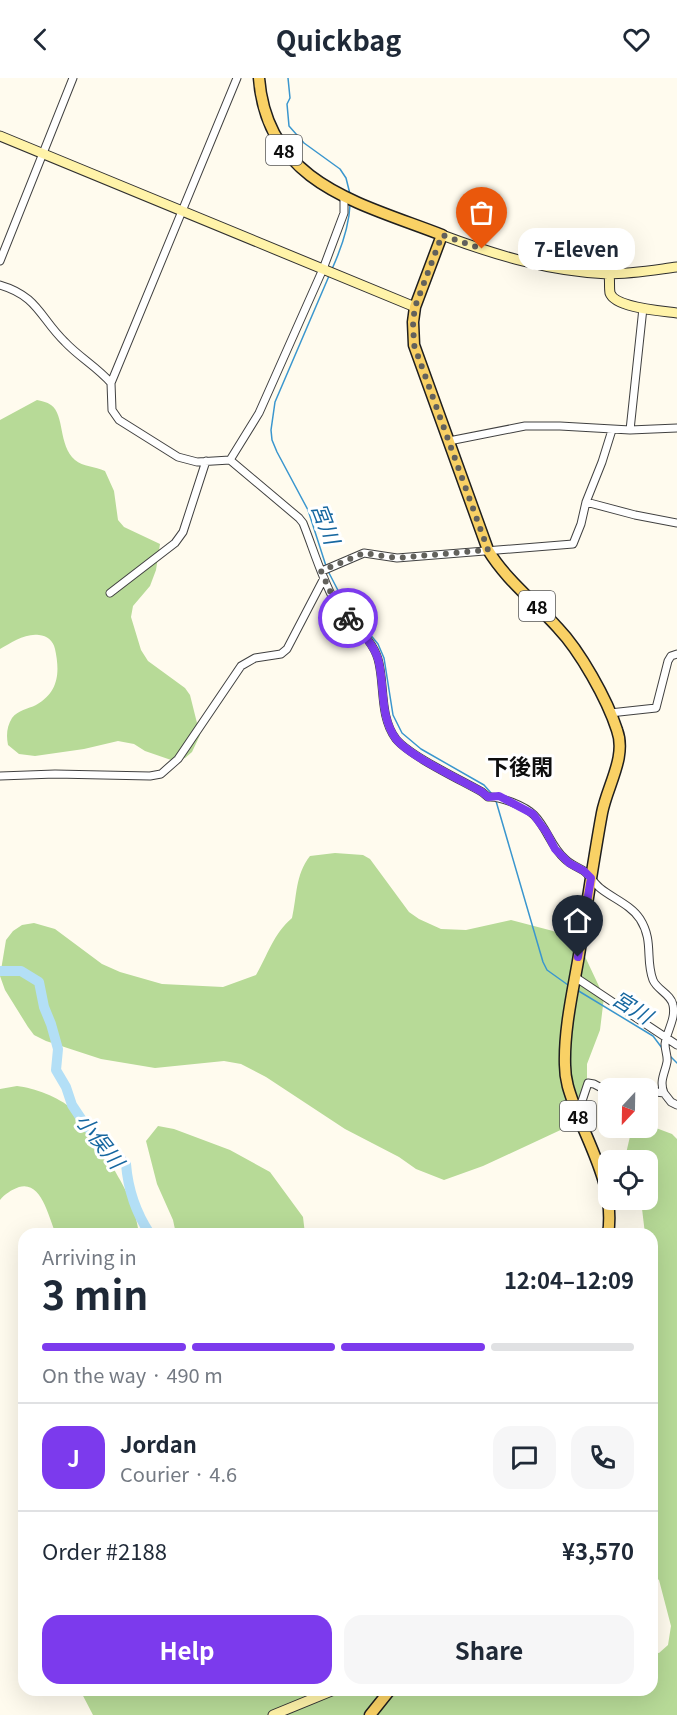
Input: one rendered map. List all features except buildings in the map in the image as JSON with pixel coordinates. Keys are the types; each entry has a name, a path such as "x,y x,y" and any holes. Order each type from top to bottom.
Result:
{"main road":[{"name":"48","path":"259,78 265,113 282,147 310,177 345,197 442,235 415,307 413,322 414,345 448,441 488,550 526,596 569,640 618,731 620,756 602,810 572,994 565,1071 569,1095 601,1170 608,1203 608,1228"},
{"path":"370,1715 385,1696"}],"street":[{"path":"0,261 73,78"},
{"path":"237,78 111,383 112,410 119,420 178,458 188,461 230,460 303,523 335,602 377,656 385,709 391,730 397,739 418,756 490,797 499,796 533,814 555,849 569,863 584,871 600,888 638,916 647,932 654,982 671,1000 673,1006 674,1018 666,1039 667,1061 662,1077 663,1093 677,1105"},
{"path":"0,136 415,307"},
{"path":"230,460 259,413 328,272 344,213 345,197"},
{"path":"442,235 520,261 578,271 609,274 677,267"},
{"path":"609,274 610,292 613,297 627,304 677,313"},
{"path":"0,285 15,289 33,302 64,341 111,383"},
{"path":"630,430 643,308"},
{"path":"448,441 525,426 612,430 677,428"},
{"path":"0,776 55,774 150,776 161,774 178,759 194,738 241,666 255,658 280,654 287,649 323,574 337,564 364,553 397,558 573,544 612,430"},
{"path":"110,593 175,543 183,532 206,461"},
{"path":"586,502 677,523"},
{"path":"610,713 656,708 668,661 677,654"},
{"path":"575,980 677,1045"},
{"path":"576,1109 582,1101 588,1083 598,1086"},
{"path":"658,1092 663,1093"},
{"path":"273,1715 319,1696"}],"green space":[{"path":"37,400 49,404 55,410 66,446 75,460 105,471 114,491 118,520 124,527 160,544 156,570 150,586 133,606 131,617 141,650 148,661 185,688 190,695 200,735 192,752 185,758 174,761 145,751 134,744 118,741 84,749 35,756 19,754 8,745 7,731 14,715 44,700 53,688 57,673 54,646 45,636 34,635 18,639 0,649 0,420"},
{"path":"335,853 363,855 370,859 409,912 441,929 466,930 511,920 553,931 574,941 581,948 604,997 600,1030 587,1064 587,1091 584,1105 577,1120 567,1127 483,1166 444,1180 416,1169 399,1157 345,1129 266,1077 241,1064 224,1061 155,1068 101,1059 46,1041 34,1035 5,990 0,976 6,940 22,925 34,923 55,929 102,964 120,972 162,984 223,987 256,975 276,938 292,918 299,878 305,863 310,856"},
{"path":"17,1086 31,1089 53,1097 72,1109 95,1139 123,1186 135,1213 138,1228 54,1228 44,1202 34,1189 27,1186 8,1192 0,1200 0,1089"},
{"path":"158,1126 174,1129 230,1150 270,1172 303,1217 304,1228 175,1228 157,1184 146,1141"},
{"path":"658,1129 672,1134 677,1139 677,1715 93,1715 83,1696 658,1696 658,1653 668,1645 671,1626 658,1579 658,1228 644,1228 642,1210 658,1210 658,1150 627,1150 630,1138 658,1138"}],"waterway":[{"name":"宮川","path":"288,78 289,126 304,143 340,169 346,178 350,194"},
{"name":"宮川","path":"332,269 344,238 350,205"},
{"name":"宮川","path":"326,566 308,510 277,452 271,430 275,402 329,276"},
{"name":"宮川","path":"328,571 345,604 378,644 384,658 393,715 402,733 421,749 484,785 492,794"},
{"name":"宮川","path":"496,801 543,962 547,970 568,985"},
{"name":"小俣川","path":"0,971 21,971 39,982 44,1007 58,1049 56,1070 66,1087 72,1105 86,1126 126,1164 134,1200 147,1228"},
{"name":"宮川","path":"577,990 653,1036 662,1048"},
{"name":"宮川","path":"669,1055 677,1063"}],"way so far":[{"path":"348,618 335,602 321,571 364,553 397,558 488,550 428,388 414,345 413,333 415,307 442,235 482,249"}],"place":[{"name":"7-Eleven","path":"482,249"}],"district":[{"name":"下後閑","path":"520,765"}],"route":[{"path":"348,618 377,656 385,709 391,730 404,747 488,797 499,796 533,814 563,858 591,878 578,957"}]}
